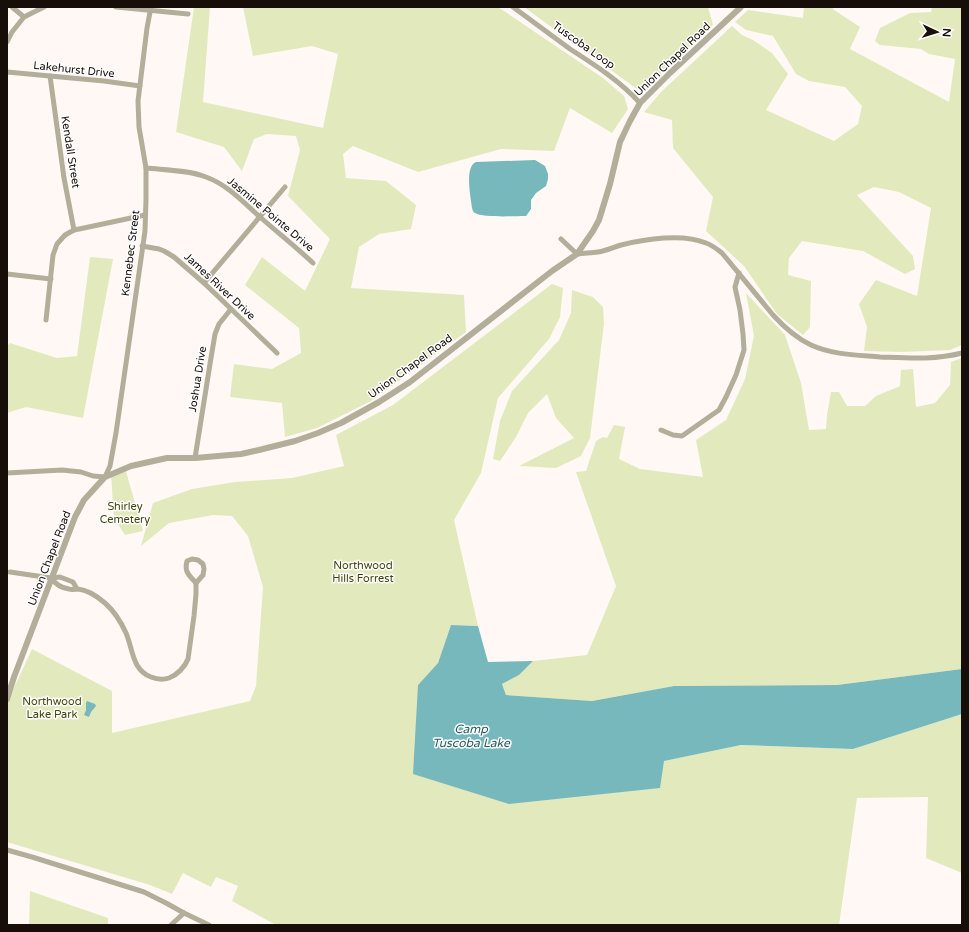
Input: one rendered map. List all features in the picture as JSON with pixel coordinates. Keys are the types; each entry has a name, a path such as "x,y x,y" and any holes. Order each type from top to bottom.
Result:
{"street":[{"path":"12,7 24,16"},
{"path":"7,42 12,32 24,16 44,7"},
{"path":"116,7 151,9 188,14"},
{"name":"Tuscoba Loop","path":"513,7 617,81 640,103"},
{"name":"Union Chapel Road","path":"7,699 75,517 84,500 105,477 131,466 155,460 241,454 295,442 352,417 410,382 552,271 577,254 599,220 610,184 620,142 640,103 741,7"},
{"name":"Kennebec Street","path":"105,477 110,466 115,439 145,231 146,168 139,126 138,101 151,9"},
{"name":"Lakehurst Drive","path":"7,72 140,86"},
{"name":"Kendall Street","path":"50,76 64,178 74,230"},
{"name":"Jasmine Pointe Drive","path":"146,168 188,172 217,182 233,192 313,263"},
{"path":"204,283 285,187"},
{"path":"46,320 53,255 57,244 74,230 145,215"},
{"path":"562,239 577,254 599,252 616,246 639,241 664,238 689,238 701,241 712,246 726,258 782,324 802,340 819,348 836,353 854,355 911,358 942,357 962,353"},
{"name":"James River Drive","path":"142,246 164,251 174,258 204,283 277,353"},
{"path":"661,430 673,435 682,436 719,410 726,397 736,375 744,350 744,334 735,287 739,273"},
{"path":"7,274 51,279"},
{"name":"Joshua Drive","path":"195,458 215,334 219,324 231,309"},
{"path":"7,473 62,470 105,477"},
{"path":"8,571 51,578 60,577 73,582 77,589 100,599 114,612 121,623 133,657 139,668 148,676 160,679 172,677 181,669 186,663 189,653 194,616 196,583 203,575 204,569 203,564 198,560 192,559 187,562 185,568 187,574 196,583"},
{"path":"7,675 14,677"},
{"path":"7,850 144,892 209,925"},
{"path":"171,925 184,913"}],"green space":[{"path":"194,7 210,7 203,102 323,128 338,54 312,46 253,56 243,7 498,7 603,78 624,96 628,109 612,133 570,108 554,151 501,149 418,172 353,146 343,154 346,178 386,181 416,205 411,229 379,234 359,247 351,288 464,295 466,332 371,401 317,428 285,437 282,403 230,397 234,364 272,369 301,353 299,328 245,285 262,257 305,291 330,239 288,196 300,150 296,136 267,134 254,139 242,171 224,147 176,132"},
{"path":"524,7 708,7 713,25 641,92"},
{"path":"804,7 832,7 834,10 860,27 850,49 949,102 955,59 929,54 921,49 880,45 875,41 880,28 910,13 931,12 932,7 962,7 962,345 950,350 902,352 864,351 867,327 859,304 876,280 917,296 931,208 899,192 874,187 857,195 913,256 915,269 905,274 863,251 802,241 789,258 788,275 811,281 810,327 803,335 777,314 744,266 706,231 713,197 673,148 672,120 644,112 661,92 732,26 742,35 753,40 772,53 788,74 766,110 834,141 858,124 862,106 845,87 809,81 796,74 773,36 746,30 735,22 748,10 803,18"},
{"path":"90,257 113,259 83,418 26,407 7,413 7,346 10,343 57,358 77,356"},
{"path":"552,284 563,288 560,317 549,339 498,398 481,473 454,520 478,626 451,625 438,663 418,685 659,788 663,761 741,745 853,749 962,714 962,873 926,858 928,797 857,798 839,925 276,925 232,901 238,886 216,877 211,887 183,873 172,894 150,885 7,842 7,703 32,649 112,691 112,733 250,701 256,686 263,587 248,536 232,516 213,515 169,523 141,546 153,503 192,489 235,482 292,478 344,466 336,435 393,405"},
{"path":"572,290 593,297 603,307 604,323 590,438 581,456 556,468 519,466 574,438 556,418 547,394 528,413 516,437 500,461 493,459 500,421 512,391 559,340 571,313"},
{"path":"746,293 785,335 801,383 809,430 826,429 831,392 839,392 847,406 865,406 876,396 900,386 901,370 913,369 916,407 935,403 950,385 951,362 962,358 962,669 837,685 674,686 592,701 506,695 502,684 519,675 533,661 587,655 616,586 576,472 586,471 596,441 603,437 607,438 614,425 625,427 619,459 640,469 703,477 696,440 726,420 745,379 754,336"},
{"name":"Shirley Cemetery","path":"125,468 143,531 125,535 114,518 111,474"},
{"path":"30,891 108,918 108,925 29,925"}],"water":[{"path":"535,160 545,166 548,179 546,186 536,193 531,200 531,209 526,216 485,216 473,212 469,183 472,165 476,162"},
{"name":"Camp Tuscoba Lake","path":"451,625 478,626 488,662 533,661 519,675 502,684 506,695 592,701 674,686 837,685 962,669 962,714 853,749 741,745 664,761 660,788 509,804 413,774 418,685 438,663"},
{"path":"87,701 95,704 96,706 89,717 84,715"}],"park label":[{"name":"Northwood Hills Forrest","path":"363,571"},
{"name":"Northwood Lake Park","path":"52,707"}]}
